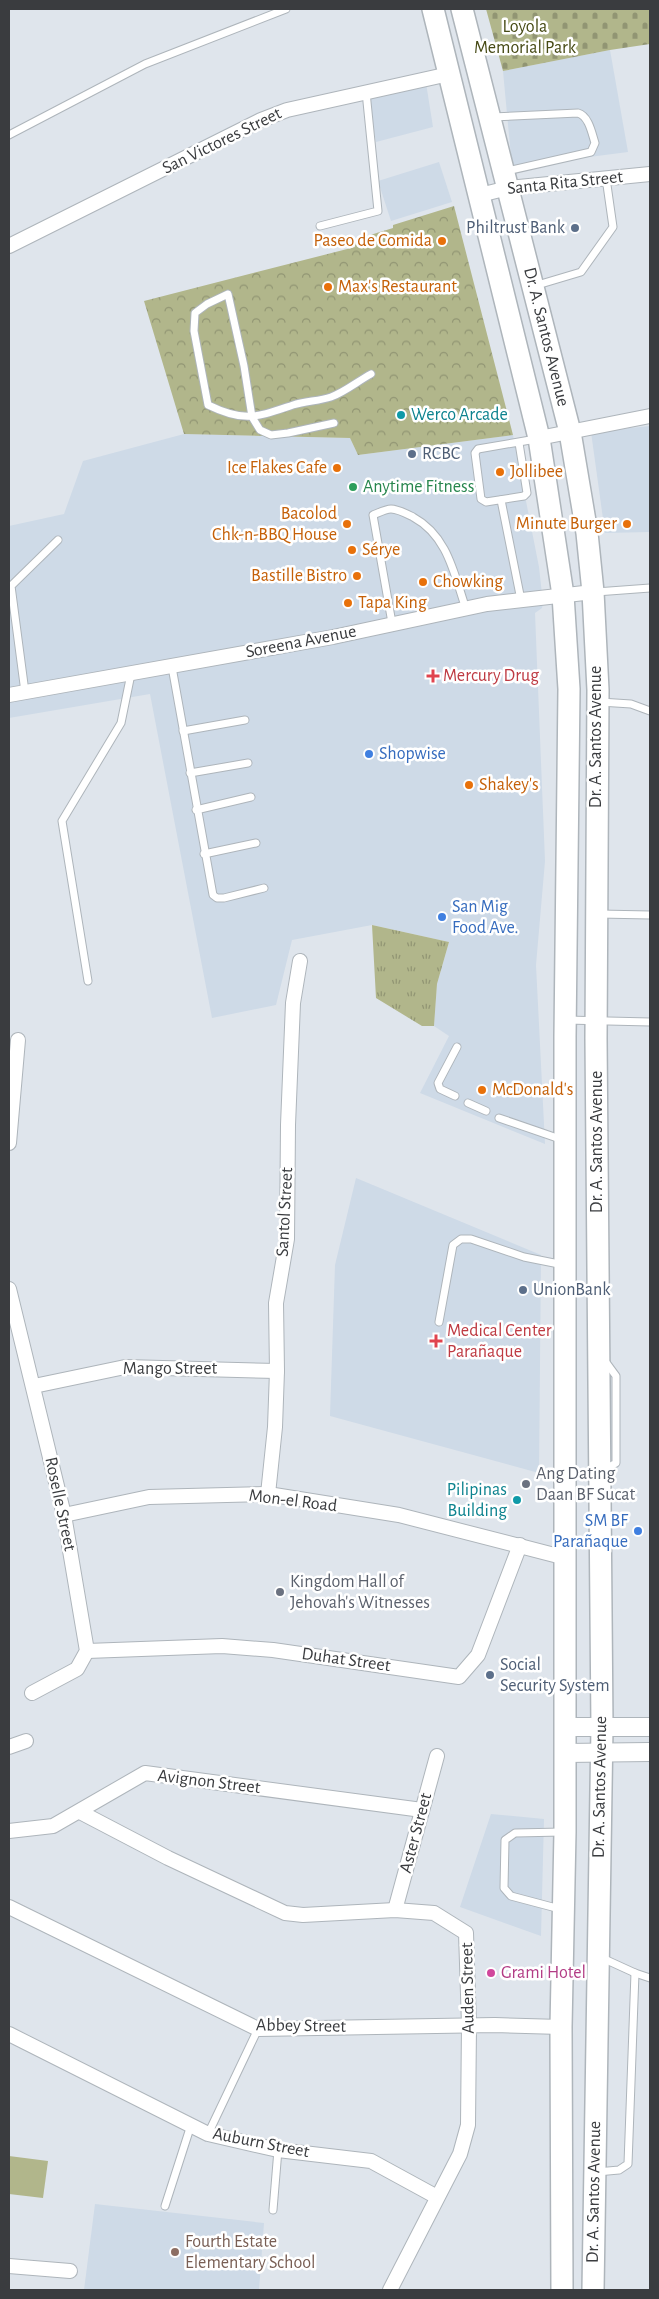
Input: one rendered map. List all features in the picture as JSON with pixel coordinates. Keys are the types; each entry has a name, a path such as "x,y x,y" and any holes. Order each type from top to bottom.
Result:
{"main road":[{"name":"Dr. A. Santos Avenue","path":"433,9 540,438 536,484 563,595 569,690 566,1020 565,1832 561,2027 562,2290"},
{"name":"Dr. A. Santos Avenue","path":"462,9 570,432 587,533 593,592 598,702 596,914 602,1727 593,2290"}],"street":[{"name":"San Victores Street","path":"9,246 261,120 287,110 449,74"},
{"name":"Santa Rita Street","path":"480,195 506,180 606,178 650,174"},
{"path":"540,438 650,416"},
{"name":"Soreena Avenue","path":"9,695 333,637 466,609 521,600 593,592"},
{"name":"Santol Street","path":"268,1494 275,1427 277,1371 276,1304 287,1239 288,1125 293,1003 300,961"},
{"path":"9,1143 18,1040"},
{"name":"Roselle Street","path":"9,1288 64,1515 87,1651"},
{"name":"Mango Street","path":"34,1386 125,1367 277,1371"},
{"name":"Mon-el Road","path":"64,1515 149,1497 268,1494 399,1515 566,1558"},
{"name":"Duhat Street","path":"87,1651 230,1647 273,1650 458,1677 478,1655 520,1546"},
{"path":"32,1693 77,1669 87,1651"},
{"path":"565,1727 650,1727"},
{"path":"9,1747 26,1741"},
{"path":"564,1753 650,1752"},
{"name":"Aster Street","path":"395,1910 437,1756"},
{"name":"Avignon Street","path":"9,1831 53,1826 145,1773 422,1810"},
{"name":"Auden Street","path":"80,1812 168,1858 285,1913 303,1915 395,1910 434,1913 466,1933 469,2025 468,2125 460,2154 390,2290"},
{"name":"Abbey Street","path":"9,1906 258,2029 469,2025 561,2027"},
{"name":"Auburn Street","path":"9,2034 208,2134 278,2150 371,2161 437,2197"},
{"path":"9,2266 70,2272"}],"lane":[{"path":"9,135 145,64 286,9"},
{"path":"320,226 378,211 366,92"},
{"path":"491,117 583,114 595,143 591,152 506,180"},
{"path":"534,286 581,272 614,227 606,178"},
{"path":"334,422 271,435 260,430 252,417 244,366 228,294 207,304 195,313 194,331 208,405 226,414 252,417 271,414 295,404 334,396 371,374"},
{"path":"519,443 536,484 524,496 486,502 481,499 475,453 478,449 540,438"},
{"path":"501,500 521,600"},
{"path":"392,624 373,515 390,509 404,512 423,523 437,536 454,569 466,609"},
{"path":"25,692 11,586 58,540"},
{"path":"593,592 650,588"},
{"path":"172,666 196,810 213,895 217,898 264,888"},
{"path":"88,981 62,821 121,723 131,674"},
{"path":"598,702 631,704 650,711"},
{"path":"183,731 245,720"},
{"path":"190,773 248,763"},
{"path":"196,810 251,797"},
{"path":"204,854 256,843"},
{"path":"596,914 650,915"},
{"path":"566,1020 650,1022"},
{"path":"455,1096 440,1089 438,1083 457,1047"},
{"path":"468,1103 486,1112"},
{"path":"500,1118 566,1141"},
{"path":"439,1322 453,1245 461,1239 472,1239 524,1257 566,1265"},
{"path":"563,1909 511,1896 507,1893 504,1888 505,1840 515,1833 565,1832"},
{"path":"598,1956 650,1978"},
{"path":"594,2173 619,2170 628,2164 635,1973"},
{"path":"208,2134 258,2029"},
{"path":"165,2206 191,2125"},
{"path":"273,2210 278,2150"}],"shaded area":[{"path":"610,50 628,152 512,167 503,71"},
{"path":"426,83 433,127 376,142 368,97"},
{"path":"439,162 452,202 391,221 378,181"},
{"path":"650,426 650,532 605,533 591,432"},
{"path":"184,434 350,438 358,455 513,435 539,567 543,603 542,608 535,613 545,861 536,965 545,1144 420,1093 449,1036 434,1026 437,984 449,942 372,925 292,940 276,1005 212,1018 150,694 9,718 9,526 64,514 83,461"},
{"name":"Medical Center Parañaque","path":"356,1178 541,1255 539,1473 330,1416 335,1265"},
{"path":"491,1814 544,1819 541,1936 460,1907"},
{"name":"Fourth Estate Elementary School","path":"95,2204 264,2223 259,2290 84,2290"}],"green space":[{"name":"Loyola Memorial Park","path":"486,9 650,9 650,44 503,71"},
{"path":"454,206 513,435 358,455 350,438 184,434 144,301 355,247 354,240 393,228 393,225"},
{"path":"372,925 449,942 437,984 434,1026 422,1026 376,998"},
{"path":"9,2156 48,2161 43,2198 9,2194"}],"place":[{"name":"Philtrust Bank","path":"575,228"},
{"name":"Paseo de Comida","path":"442,241"},
{"name":"Max's Restaurant","path":"328,287"},
{"name":"Werco Arcade","path":"401,415"},
{"name":"RCBC","path":"412,454"},
{"name":"Ice Flakes Cafe","path":"337,468"},
{"name":"Jollibee","path":"500,472"},
{"name":"Anytime Fitness","path":"353,487"},
{"name":"Bacolod Chk-n-BBQ House","path":"347,524"},
{"name":"Minute Burger","path":"627,524"},
{"name":"Sérye","path":"352,550"},
{"name":"Bastille Bistro","path":"357,576"},
{"name":"Chowking","path":"423,582"},
{"name":"Tapa King","path":"348,603"},
{"name":"Mercury Drug","path":"433,676"},
{"name":"Shopwise","path":"369,754"},
{"name":"Shakey's","path":"469,785"},
{"name":"San Mig Food Ave.","path":"442,917"},
{"name":"McDonald's","path":"482,1090"},
{"name":"UnionBank","path":"523,1290"},
{"name":"Medical Center Parañaque","path":"436,1341"},
{"name":"Ang Dating Daan BF Sucat","path":"526,1484"},
{"name":"Pilipinas Building","path":"517,1500"},
{"name":"SM BF Parañaque","path":"638,1531"},
{"name":"Kingdom Hall of Jehovah's Witnesses","path":"280,1592"},
{"name":"Social Security System","path":"490,1675"},
{"name":"Grami Hotel","path":"491,1973"},
{"name":"Fourth Estate Elementary School","path":"175,2252"}]}
